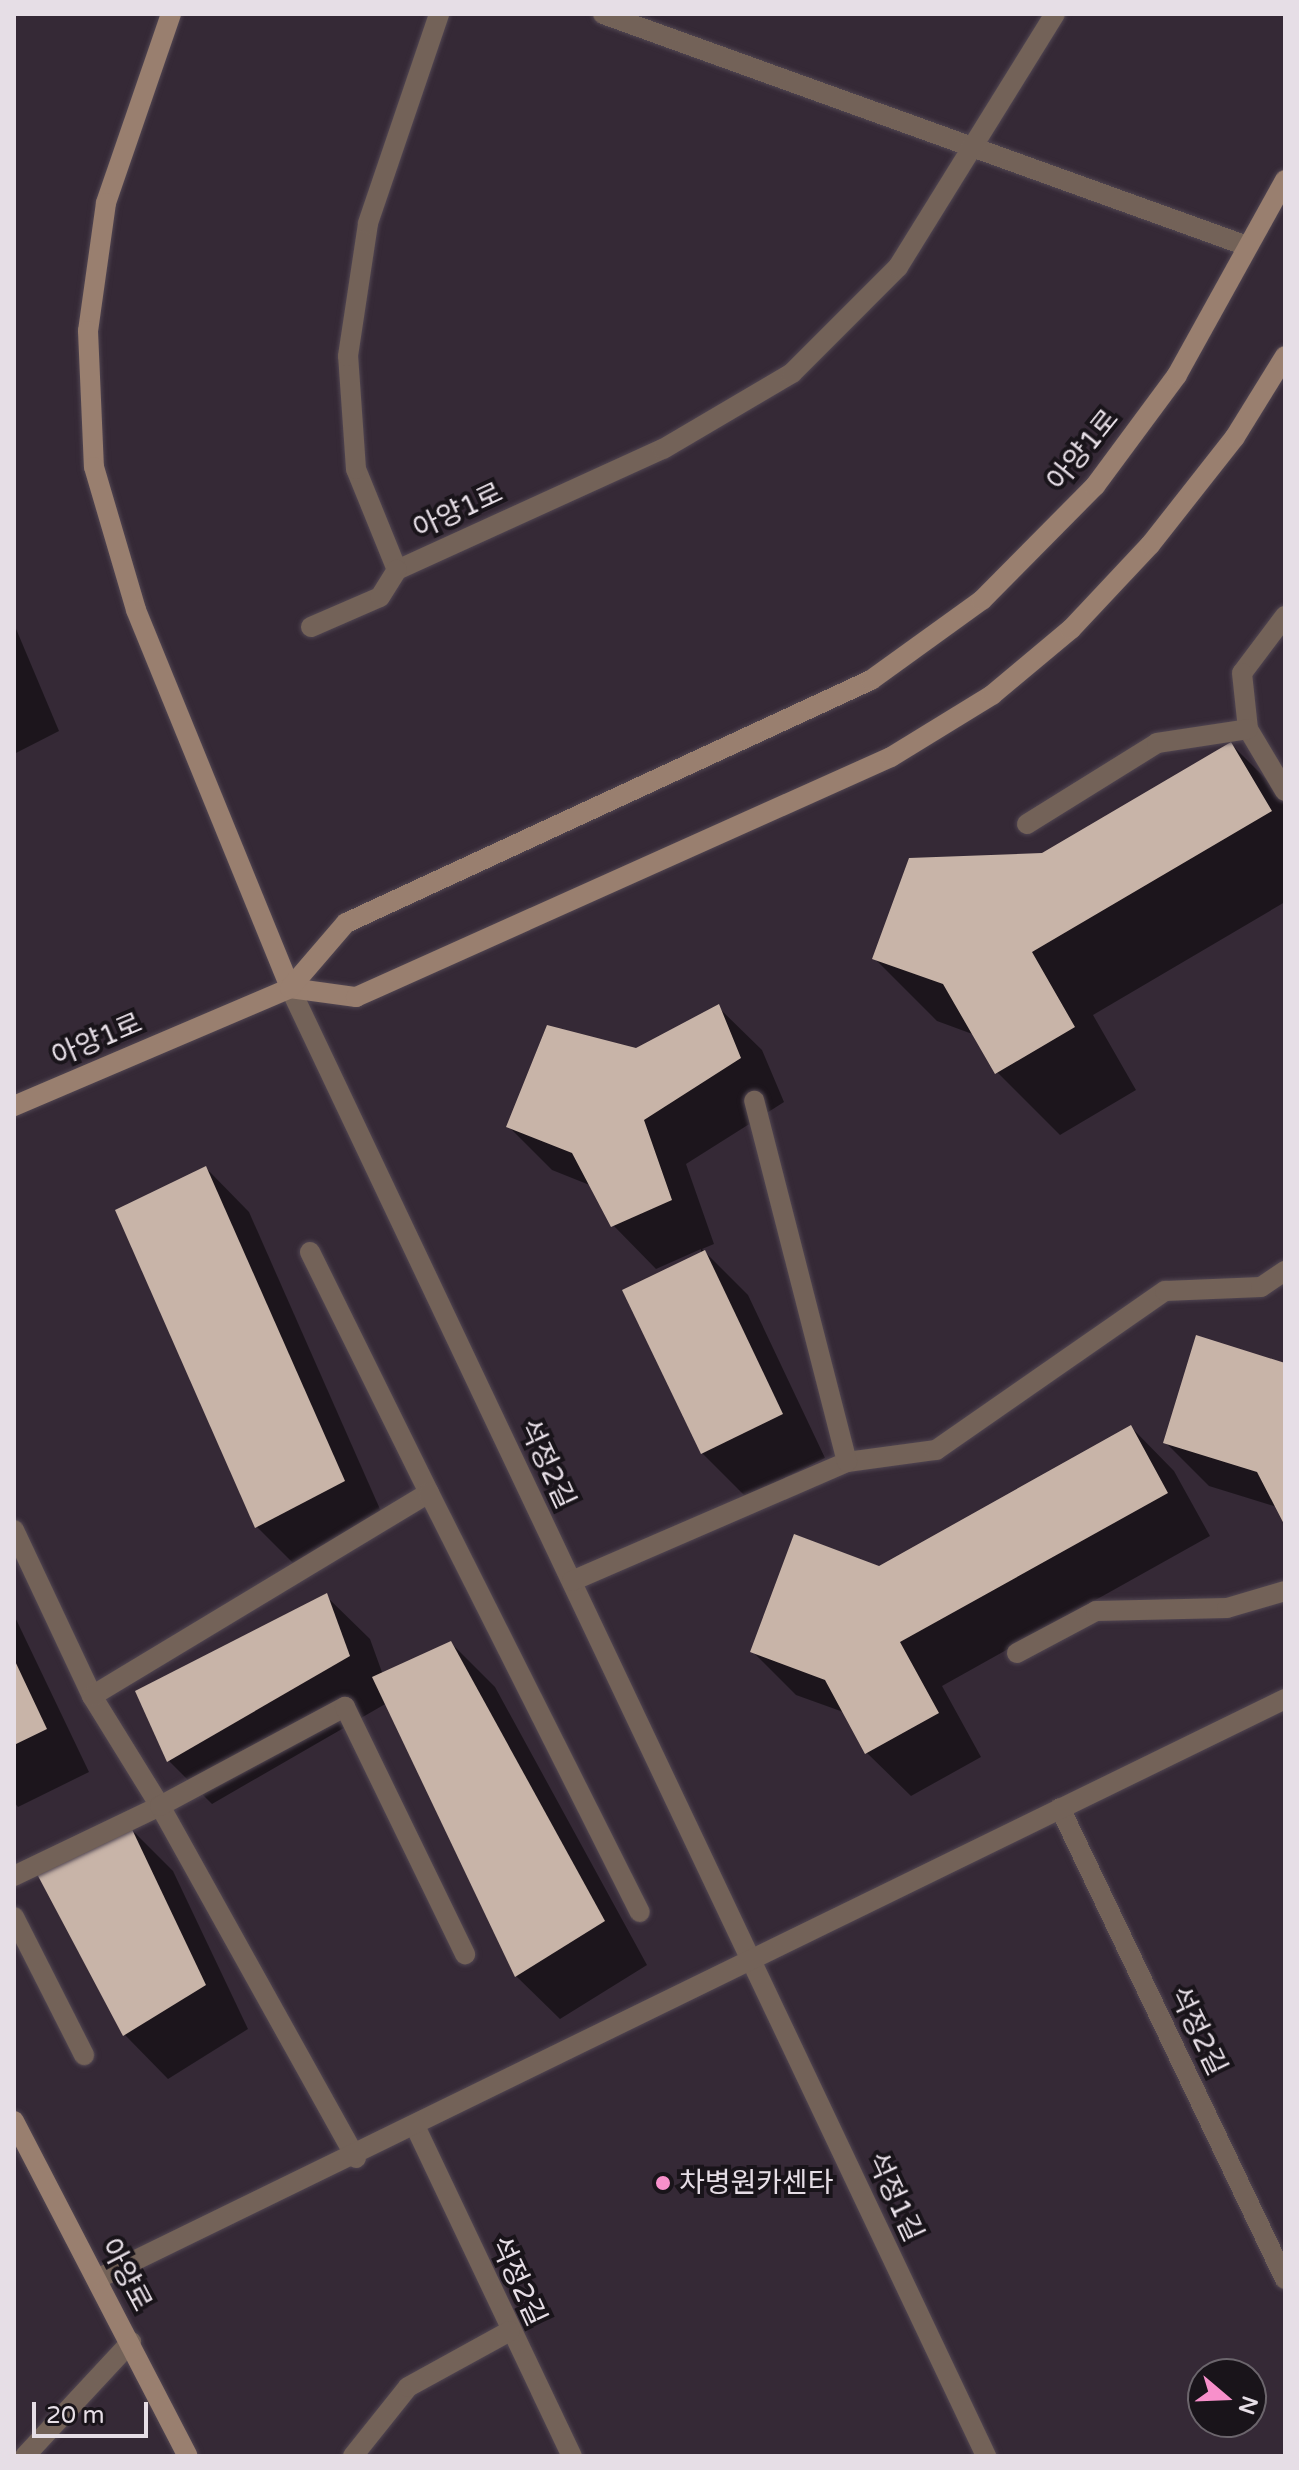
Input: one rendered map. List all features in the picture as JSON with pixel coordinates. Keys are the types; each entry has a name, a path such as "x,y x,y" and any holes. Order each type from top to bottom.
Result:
{"street":[{"path":"171,14 106,203 88,331 94,467 136,610 290,988 356,997 891,757 992,695 1071,629 1150,545 1235,437 1285,356"},
{"name":"아양1로","path":"439,14 368,223 348,356 356,469 397,570 663,449 792,373 898,267 979,146 1055,14"},
{"path":"603,14 979,146 1247,246"},
{"name":"아양1로","path":"14,1106 290,988 346,923 871,680 982,600 1095,486 1177,375 1285,180"},
{"path":"311,627 380,597 397,570"},
{"path":"1285,616 1242,673 1248,729 1285,791"},
{"path":"1027,824 1157,743 1248,729"},
{"name":"석정2길","path":"290,988 754,1963"},
{"path":"754,1101 847,1462"},
{"path":"310,1252 640,1912"},
{"path":"572,1581 847,1462 936,1450 1165,1291 1261,1287 1285,1271"},
{"path":"92,1696 429,1493"},
{"path":"14,1530 92,1696 160,1806 356,2158"},
{"path":"1017,1653 1096,1611 1227,1608 1285,1591"},
{"path":"97,2279 356,2158 1285,1699"},
{"path":"14,1876 160,1806 345,1707 465,1954"},
{"name":"석정2길","path":"1060,1808 1285,2279"},
{"path":"14,1917 84,2055"},
{"name":"석정1길","path":"754,1963 986,2456"},
{"name":"아양로","path":"14,2121 188,2456"},
{"name":"석정2길","path":"416,2128 572,2456"},
{"path":"353,2456 408,2387 510,2331"},
{"path":"25,2456 131,2342"}],"building":[{"path":"1231,742 1272,811 1032,952 1075,1027 995,1074 943,984 872,959 909,858 1042,853"},
{"path":"719,1004 741,1058 644,1120 672,1200 611,1227 572,1153 506,1127 547,1025 636,1048"},
{"path":"206,1166 345,1481 255,1528 115,1210"},
{"path":"705,1250 783,1414 701,1454 622,1290"},
{"path":"1196,1335 1285,1363 1285,1526 1257,1472 1163,1443"},
{"path":"1131,1425 1168,1493 900,1642 939,1713 865,1754 825,1680 750,1652 794,1534 879,1566"},
{"path":"327,1593 350,1656 167,1762 135,1691"},
{"path":"451,1641 605,1921 515,1977 372,1677"},
{"path":"14,1659 47,1729 14,1745"},
{"path":"130,1825 206,1985 123,2036 37,1874"}],"place":[{"name":"차병원카센타","path":"663,2183"}]}
